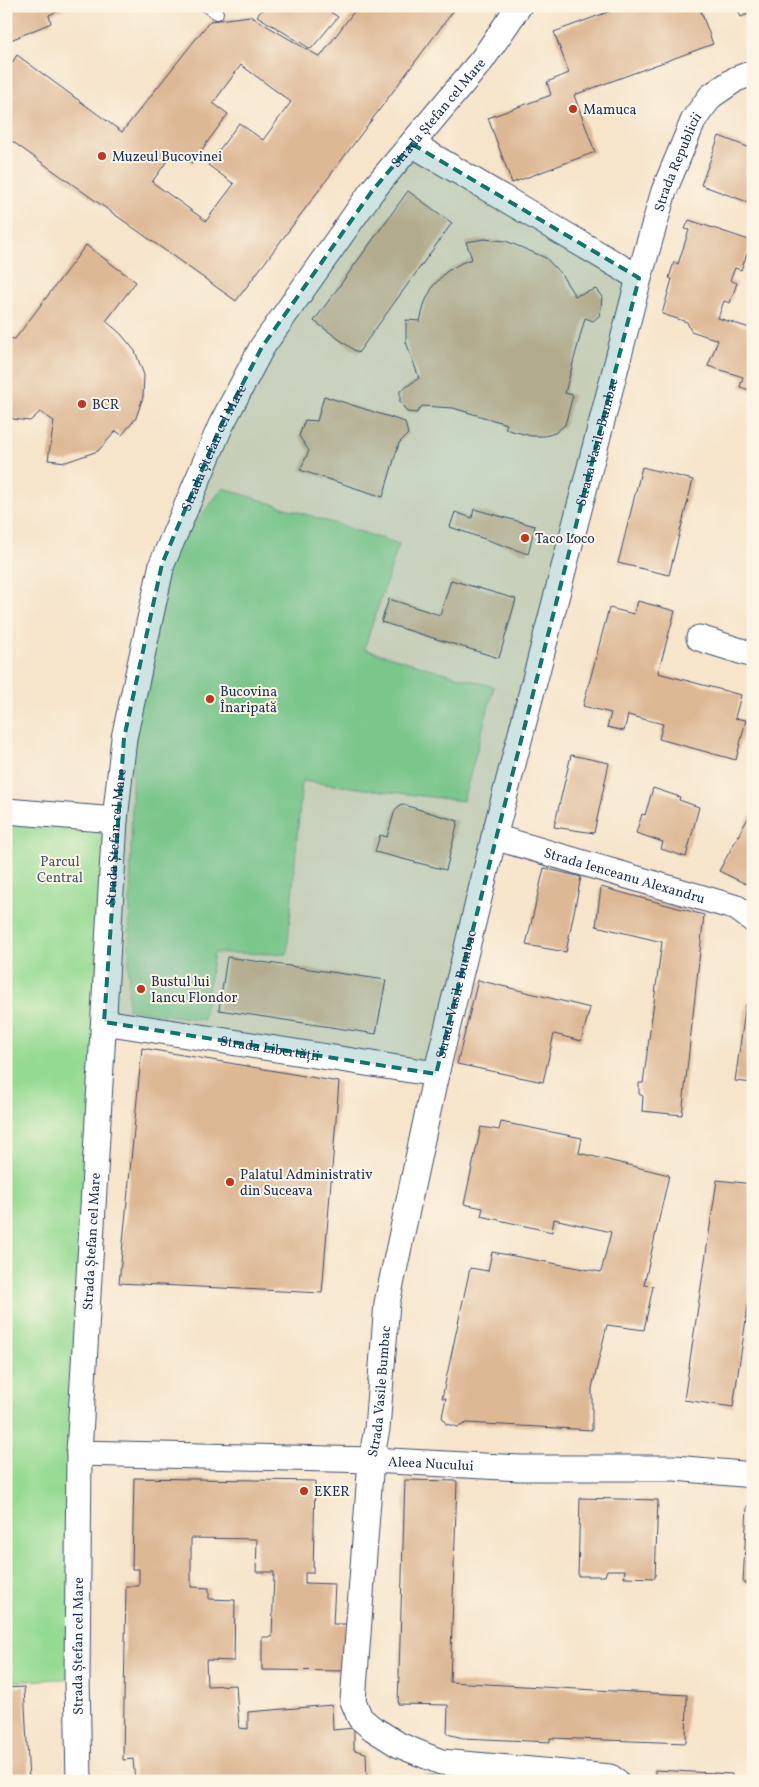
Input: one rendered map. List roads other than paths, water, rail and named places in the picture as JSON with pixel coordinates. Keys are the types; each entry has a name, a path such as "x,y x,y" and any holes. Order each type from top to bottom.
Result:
{"street":[{"name":"Strada Ștefan cel Mare","path":"79,1781 79,1454 116,820 124,738 162,564 221,425 262,347 372,191 482,60 519,6"},
{"name":"Strada Republicii","path":"640,278 664,191 694,119 711,96 736,79 753,73"},
{"path":"412,144 640,278"},
{"name":"Strada Vasile Bumbac","path":"616,1781 610,1777 441,1762 399,1745 372,1728 360,1718 353,1701 371,1460 377,1429 387,1302 436,1074 494,837 640,278"},
{"path":"699,638 753,655"},
{"path":"6,811 116,820"},
{"name":"Strada Ienceanu Alexandru","path":"494,837 737,908 753,920"},
{"name":"Strada Libertății","path":"104,1022 436,1074"},
{"name":"Aleea Nucului","path":"79,1454 371,1460 521,1468 674,1468 753,1475"}],"place":[{"name":"Mamuca","path":"573,109"},
{"name":"Muzeul Bucovinei","path":"102,156"},
{"name":"BCR","path":"82,404"},
{"name":"Taco Loco","path":"525,538"},
{"name":"Bucovina Înaripată","path":"210,699"},
{"name":"Bustul lui Iancu Flondor","path":"141,989"},
{"name":"Palatul Administrativ din Suceava","path":"230,1182"},
{"name":"EKER","path":"304,1491"}],"park label":[{"name":"Parcul Central","path":"60,870"}]}
